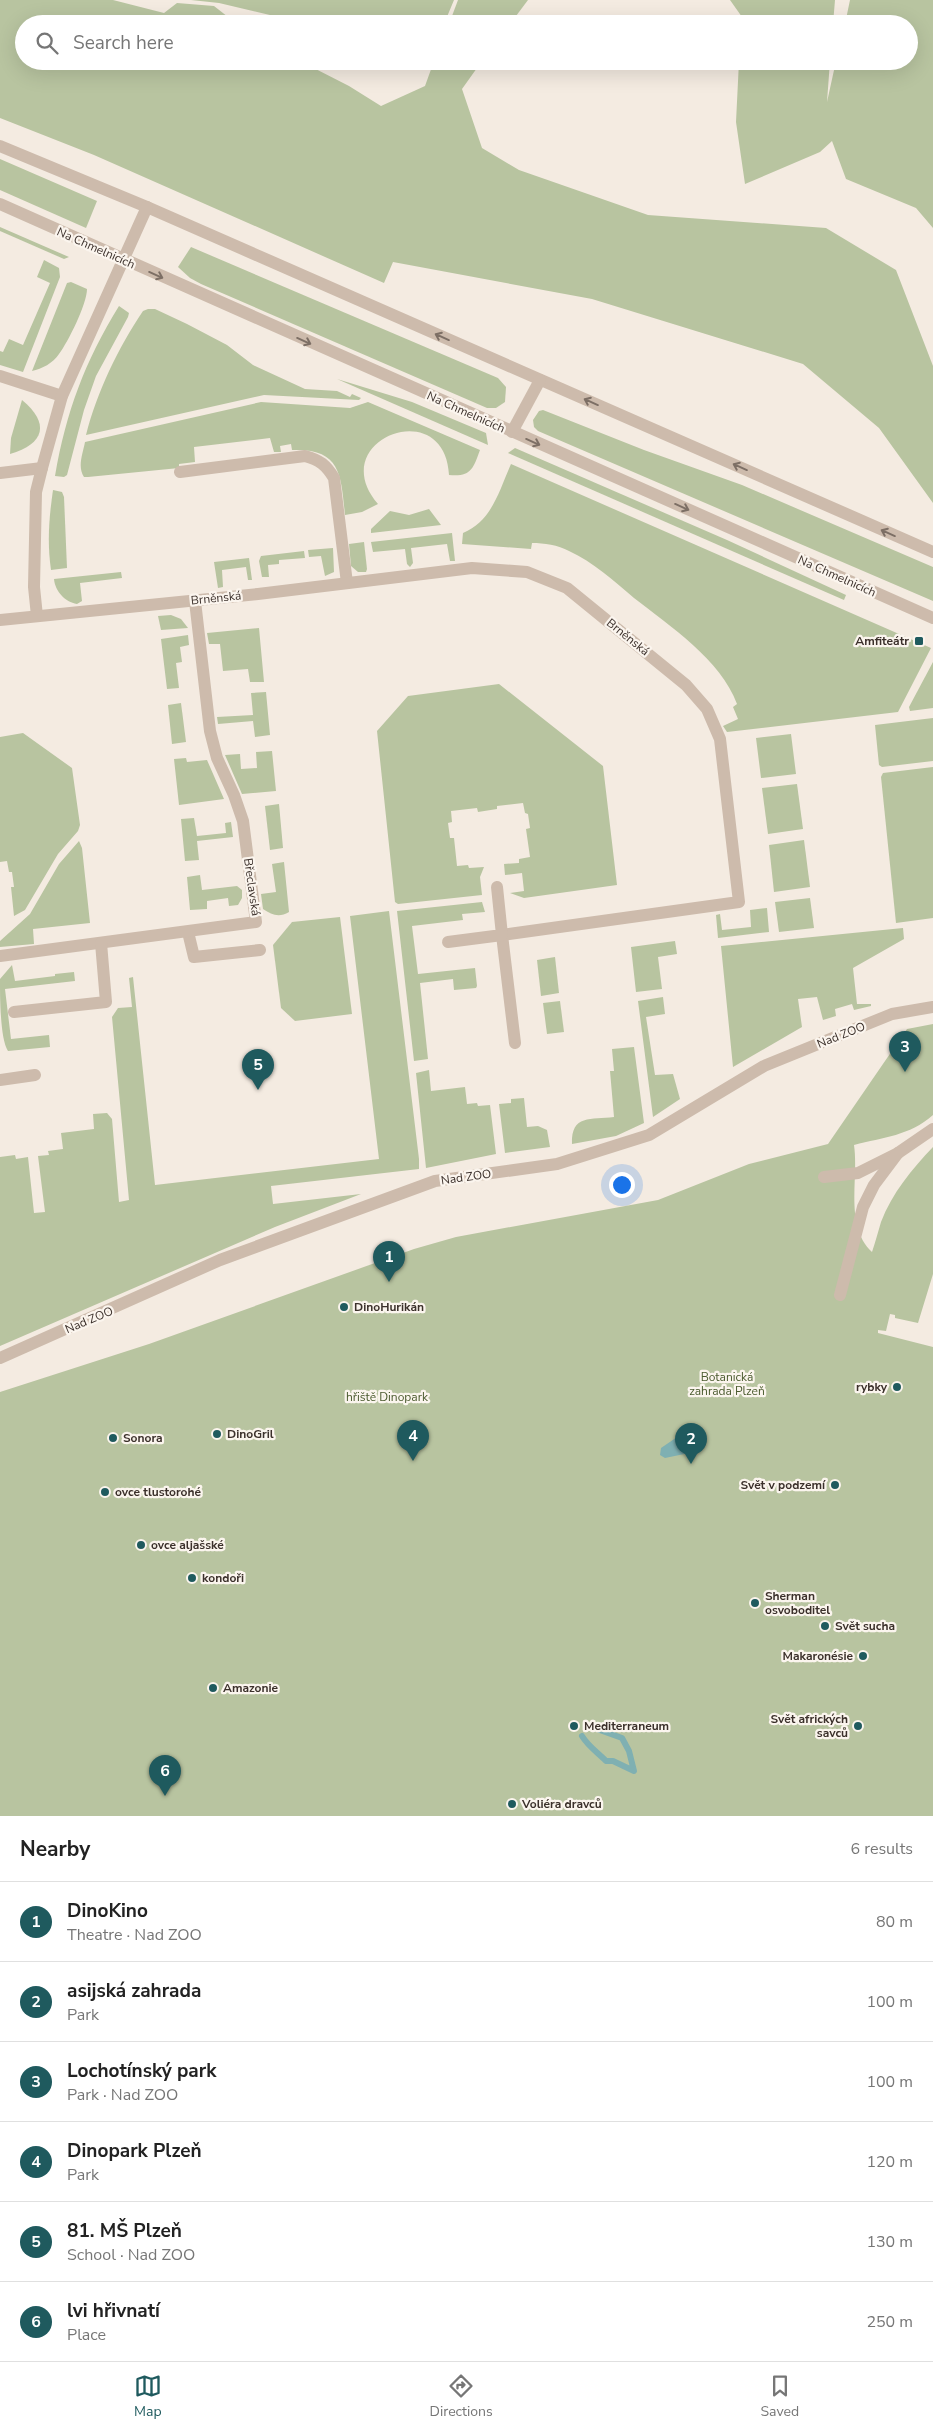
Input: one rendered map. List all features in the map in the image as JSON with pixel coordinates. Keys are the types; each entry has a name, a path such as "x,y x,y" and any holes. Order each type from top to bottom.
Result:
{"street":[{"path":"0,146 148,207 933,552"},
{"name":"Na Chmelnicích","path":"0,204 124,261 933,618"},
{"path":"37,616 34,587 36,492 42,468 62,396 148,207"},
{"path":"0,376 62,396"},
{"path":"512,432 540,380"},
{"path":"180,472 305,456 318,460 327,467 334,478 347,583"},
{"path":"0,473 42,468"},
{"name":"Brněnská","path":"0,620 195,601 472,568 527,572 567,588 686,685 707,709 720,739 739,902 502,935"},
{"name":"Břeclavská","path":"0,956 256,922 243,822 234,795 217,758 210,731 195,601"},
{"path":"497,887 515,1043"},
{"path":"188,932 194,957 260,950"},
{"path":"448,942 502,935"},
{"path":"14,1012 106,1002 100,943"},
{"name":"Nad ZOO","path":"0,1358 220,1260 434,1181 557,1164 649,1135 764,1066 892,1014 933,1007"},
{"path":"0,1080 36,1076"},
{"path":"824,1177 858,1173 898,1153 933,1129"},
{"path":"840,1295 863,1207 874,1185 898,1153"}],"green space":[{"path":"0,0 113,0 164,13 177,3 214,6 226,15 15,15 15,70 318,70 349,86 381,106 425,86 431,70 476,70 462,89 482,148 519,170 648,215 826,228 896,270 933,366 933,503 879,428 803,364 592,299 393,262 384,283 94,155 0,118"},
{"path":"191,0 454,0 448,15 270,15 219,3"},
{"path":"458,0 528,0 517,15 452,15"},
{"path":"730,0 835,0 834,15 741,15"},
{"path":"850,0 933,0 933,228 916,208 846,179 832,141 820,152 745,184 736,122 739,70 829,70 827,102 834,70 918,70 918,15 847,15"},
{"path":"0,159 97,201 86,228 0,190"},
{"path":"0,227 69,257 64,259 0,231"},
{"path":"191,247 498,378 506,387 505,402 496,408 487,408 201,284 190,278 178,267"},
{"path":"44,260 59,268 60,277 23,372 0,365 0,351 3,352 9,339 23,345 50,283 37,277"},
{"path":"71,282 87,289 84,304 76,323 57,357 40,369 32,371 67,283"},
{"path":"119,306 129,313 128,317 96,376 84,410 67,475 64,477 55,476 65,430 78,388 96,347"},
{"path":"155,309 187,324 227,345 253,365 305,389 337,391 350,397 352,394 361,398 359,400 264,395 86,435 102,387 117,355 143,311"},
{"path":"337,379 412,402 486,433 488,445"},
{"path":"22,400 37,417 40,432 37,439 31,445 10,454 11,438"},
{"path":"261,402 350,408 368,402 480,450 473,467 467,473 449,475 443,450 428,436 410,431 391,435 375,445 365,461 365,481 378,504 362,512 345,515 339,476 329,459 308,451 292,450 291,444 280,446 281,452 274,452 270,438 194,447 195,462 179,464 179,468 88,477 84,477 82,473 81,460 85,442"},
{"path":"543,410 644,450 742,485 933,567 933,601 538,431 534,427 533,420 539,411"},
{"path":"515,448 727,540 846,595 844,600 508,453"},
{"path":"511,464 931,648 898,712 727,732 723,726 738,719 733,707 737,704 719,673 678,632 595,566 578,555 560,547 541,543 532,543 531,549 462,544 463,533 473,528 488,513"},
{"path":"53,490 62,492 64,497 67,568 51,570 49,530"},
{"path":"429,509 441,525 371,533 371,529 390,511 409,515"},
{"path":"452,533 455,561 450,561 447,544 411,548 413,563 410,567 407,564 405,549 373,552 371,542"},
{"path":"364,542 367,569 366,572 358,572 351,566 349,544"},
{"path":"333,548 334,572 325,576 321,556 309,557 308,550"},
{"path":"304,551 305,558 279,560 279,564 268,565 269,577 262,577 259,561 261,556"},
{"path":"249,558 252,580 248,580 246,567 222,570 223,587 218,588 214,562"},
{"path":"121,572 122,578 80,583 82,601 77,604 68,601 61,595 56,588 54,579"},
{"path":"171,615 181,619 188,628 161,630 158,616"},
{"path":"259,628 264,682 250,682 248,669 223,671 220,644 209,644 207,633"},
{"path":"188,635 189,645 180,647 182,662 176,663 179,688 167,689 161,639"},
{"path":"933,662 933,708 910,711 909,707"},
{"path":"499,684 603,766 617,885 524,898 510,893 524,891 522,873 505,875 504,864 519,863 519,859 530,857 526,829 530,828 528,814 525,813 523,803 497,806 497,809 478,812 477,808 451,811 452,822 448,823 450,838 454,838 457,866 468,865 469,868 484,867 480,877 482,895 398,904 395,902 377,731 408,696"},
{"path":"266,692 270,735 255,737 253,721 218,724 217,717 253,715 251,693"},
{"path":"181,703 186,742 172,744 168,705"},
{"path":"933,718 933,761 882,767 879,765 875,725"},
{"path":"23,733 72,768 80,825 78,831 58,854 25,910 14,916 11,887 14,887 12,872 9,872 7,861 0,862 0,737"},
{"path":"791,734 796,774 761,778 756,738"},
{"path":"272,751 276,791 242,794 225,755 240,754 241,769 257,768 256,752"},
{"path":"186,758 187,762 207,760 224,799 179,805 174,759"},
{"path":"933,767 933,918 896,923 881,777 883,773"},
{"path":"797,784 803,829 768,834 762,788"},
{"path":"279,804 283,848 270,850 265,806"},
{"path":"194,818 197,836 226,833 225,823 231,822 233,837 197,841 199,860 185,861 181,819"},
{"path":"804,840 810,887 774,892 769,845"},
{"path":"79,841 82,848 90,923 33,929 34,944 0,947 0,941 30,914 59,864"},
{"path":"284,862 289,912 276,915 263,909 261,894 276,892 272,864"},
{"path":"200,875 202,890 237,886 242,890 242,898 238,905 229,906 228,898 207,901 207,909 190,910 187,877"},
{"path":"810,898 814,928 779,932 775,902"},
{"path":"482,902 485,912 462,914 463,920 412,926 418,974 475,968 477,986 476,988 454,990 453,979 420,983 428,1059 414,1061 397,911"},
{"path":"767,908 769,932 718,938 716,915 720,914 722,930 751,927 750,910"},
{"path":"389,911 419,1169 271,1186 273,1204 361,1194 275,1227 0,1346 0,1157 15,1155 16,1159 28,1157 34,1213 45,1212 38,1156 49,1155 48,1151 63,1149 61,1133 94,1129 93,1114 107,1113 112,1119 119,1202 129,1200 112,1017 118,1008 132,1007 129,978 133,977 155,1185 379,1159 350,916"},
{"path":"340,917 352,1014 295,1021 281,1008 273,945 292,922"},
{"path":"903,928 904,939 853,968 857,1004 871,1004 871,1006 854,1010 852,1004 835,1009 836,1016 823,1020 817,997 798,999 802,1027 733,1067 721,946"},
{"path":"675,941 677,954 658,957 662,989 636,992 631,947"},
{"path":"555,957 559,993 541,996 537,960"},
{"path":"12,965 15,981 74,972 75,981 5,989 11,1039 49,1035 50,1047 8,1051 5,1045 0,1006 0,979"},
{"path":"663,997 665,1014 646,1017 655,1075 673,1074 680,1099 653,1117 638,1001"},
{"path":"560,1001 564,1032 547,1034 543,1003"},
{"path":"933,1024 933,1115 905,1132 854,1145 854,1202 858,1229 863,1241 872,1252 881,1222 891,1201 910,1173 933,1147 933,1274 918,1323 895,1318 895,1315 890,1314 886,1331 878,1330 878,1333 933,1347 933,1816 0,1816 0,1392 149,1344 414,1249 456,1237 658,1200 749,1164 828,1144 907,1029"},
{"path":"634,1047 644,1123 616,1136 572,1144 575,1128 579,1123 584,1120 614,1117 610,1071 614,1071 612,1049"},
{"path":"429,1070 431,1091 465,1087 467,1104 477,1103 478,1106 490,1105 496,1154 426,1168 416,1073"},
{"path":"524,1098 527,1127 538,1126 547,1130 550,1147 505,1153 499,1104 511,1103 511,1099"}],"water":[{"path":"686,1431 693,1433 697,1440 694,1452 665,1458 660,1455 661,1448"}],"waterway":[{"path":"582,1736 606,1761 613,1761 634,1771 629,1751 622,1738 597,1729"}],"place":[{"name":"Amfiteátr","path":"919,641"},
{"name":"Lochotínský park","path":"905,1072"},
{"name":"81. MŠ Plzeň","path":"258,1090"},
{"name":"DinoKino","path":"389,1282"},
{"name":"DinoHurikán","path":"344,1307"},
{"name":"rybky","path":"897,1387"},
{"name":"DinoGril","path":"217,1434"},
{"name":"Sonora","path":"113,1438"},
{"name":"Dinopark Plzeň","path":"413,1461"},
{"name":"asijská zahrada","path":"691,1464"},
{"name":"Svět v podzemí","path":"835,1485"},
{"name":"ovce tlustorohé","path":"105,1492"},
{"name":"ovce aljašské","path":"141,1545"},
{"name":"kondoři","path":"192,1578"},
{"name":"Sherman osvoboditel","path":"755,1603"},
{"name":"Svět sucha","path":"825,1626"},
{"name":"Makaronésie","path":"863,1656"},
{"name":"Amazonie","path":"213,1688"},
{"name":"Mediterraneum","path":"574,1726"},
{"name":"Svět afrických savců","path":"858,1726"},
{"name":"lvi hřivnatí","path":"165,1796"},
{"name":"Voliéra dravců","path":"512,1804"}],"park label":[{"name":"Botanická zahrada Plzeň","path":"727,1384"},
{"name":"hřiště Dinopark","path":"387,1397"}]}
